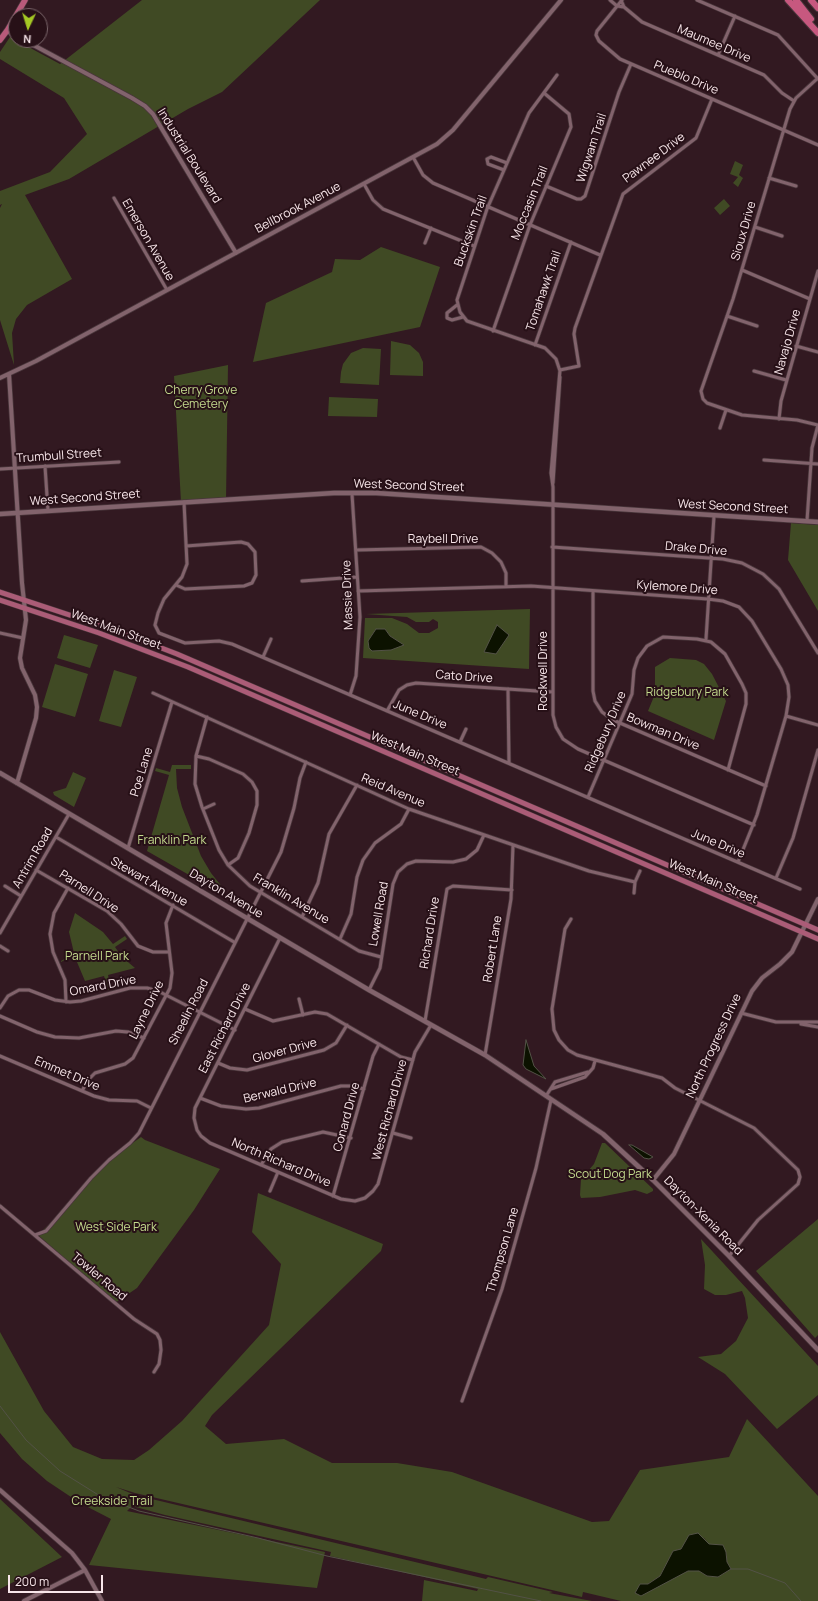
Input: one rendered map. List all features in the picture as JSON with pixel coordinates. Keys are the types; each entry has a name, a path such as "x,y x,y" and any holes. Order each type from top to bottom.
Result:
{"highway":[{"path":"0,40 7,31 24,0"},
{"path":"788,0 818,33"},
{"path":"796,0 818,27"},
{"path":"811,0 818,8"},
{"path":"815,0 818,4"}],"main road":[{"name":"West Second Street","path":"0,514 334,493 390,493 818,522"},
{"name":"West Main Street","path":"0,592 119,632 190,660 804,929 818,939"},
{"name":"West Main Street","path":"0,600 105,635 188,667 804,929 818,930"},
{"name":"Dayton Avenue","path":"0,773 441,1031"},
{"name":"Dayton-Xenia Road","path":"441,1031 485,1056 608,1138 653,1180 729,1256 818,1350"}],"street":[{"name":"Bellbrook Avenue","path":"0,378 167,290 437,144 449,133 561,0"},
{"path":"610,0 617,6"},
{"path":"622,0 624,7"},
{"name":"Pueblo Drive","path":"622,0 597,31 596,37 620,59 818,145"},
{"path":"697,0 778,35 818,78"},
{"name":"Maumee Drive","path":"617,6 624,7 646,24 764,75 782,93 794,101"},
{"path":"718,55 735,16"},
{"name":"Industrial Boulevard","path":"39,48 132,98 145,106 153,114 236,253"},
{"name":"Wigwam Trail","path":"546,186 577,199 581,199 585,196 619,92 631,64"},
{"name":"Buckskin Trail","path":"463,317 452,320 447,318 447,314 457,305 457,296 488,206 529,113 557,74"},
{"name":"Sioux Drive","path":"726,410 707,403 702,397 701,391 742,270 784,129 794,101 818,78"},
{"name":"Moccasin Trail","path":"493,331 530,225 572,123 566,111 544,93"},
{"name":"Pawnee Drive","path":"600,255 622,194 696,138 712,99"},
{"path":"413,157 421,172 429,180 600,255 575,328 574,334 579,366 560,370"},
{"path":"504,170 488,164 487,159 491,157 507,163"},
{"path":"769,178 796,186"},
{"path":"364,184 373,200 381,207 474,246"},
{"name":"Emerson Avenue","path":"114,198 167,290"},
{"path":"755,227 782,236"},
{"path":"425,244 431,228"},
{"name":"Tomahawk Trail","path":"535,345 571,242"},
{"path":"742,270 810,299"},
{"name":"Navajo Drive","path":"779,419 781,401 786,380 818,271"},
{"path":"457,305 463,317 471,323 535,345"},
{"path":"727,316 757,326"},
{"name":"Rockwell Drive","path":"535,345 547,350 556,358 560,370 556,473 553,487 553,719 561,736 574,747 754,825"},
{"path":"796,346 818,352"},
{"path":"754,371 786,380"},
{"path":"9,374 26,623 20,651 21,663 35,696 37,710 17,783"},
{"path":"720,428 726,410 748,416 805,422 818,425 813,443 807,521"},
{"path":"764,460 818,464"},
{"name":"Trumbull Street","path":"0,469 119,462"},
{"path":"45,466 48,511"},
{"name":"Massie Drive","path":"350,695 356,676 360,617 352,494"},
{"name":"June Drive","path":"184,502 186,568 164,599 158,613 155,625 159,633 185,643 227,642 800,889"},
{"path":"714,516 706,640 714,644 725,654 746,694 745,708 728,770"},
{"path":"176,584 186,590 244,586 252,583 256,575 255,552 252,546 246,543 186,546"},
{"name":"Raybell Drive","path":"356,550 481,547 492,553 501,562 506,573 506,586"},
{"name":"Drake Drive","path":"552,547 711,558 742,564 770,579 785,597 818,653"},
{"path":"302,581 357,577"},
{"name":"Kylemore Drive","path":"358,591 506,586 553,588 723,600 744,611 752,621 785,678 789,697 786,716 754,825 738,862"},
{"name":"Bowman Drive","path":"593,591 594,696 602,712 620,723 766,786"},
{"path":"0,633 23,638"},
{"name":"Ridgebury Drive","path":"588,797 634,689 636,662 645,647 655,640 668,637 706,640"},
{"path":"263,657 271,639"},
{"name":"Cato Drive","path":"387,711 399,690 411,684 553,692"},
{"path":"508,689 509,763"},
{"name":"Reid Avenue","path":"153,693 409,809 589,871 635,882"},
{"name":"Poe Lane","path":"128,848 172,702"},
{"path":"786,716 818,725"},
{"name":"Franklin Avenue","path":"206,718 196,756 195,784 219,850 228,865 242,880 260,893 364,953 381,957"},
{"path":"460,742 466,729"},
{"path":"776,878 797,824 818,750"},
{"path":"196,756 209,759 243,774 252,782 256,791 257,806 249,833 238,858 228,865"},
{"name":"Sheelin Road","path":"35,1235 46,1231 91,1178 109,1160 134,1140 246,918 271,874 285,841 300,778 306,762"},
{"path":"302,917 318,883 329,834 357,785"},
{"path":"203,809 214,804"},
{"path":"340,939 350,918 357,877 363,860 375,843 401,824 409,809"},
{"name":"Antrim Road","path":"0,933 69,814"},
{"name":"Lowell Road","path":"369,990 377,975 393,884 398,872 407,864 416,861 453,862 466,859 477,850 484,835"},
{"name":"Stewart Avenue","path":"56,837 234,942"},
{"name":"Robert Lane","path":"485,1056 512,888 513,845"},
{"name":"Parnell Drive","path":"36,870 111,914 138,946 153,952 169,952"},
{"path":"634,893 635,882 640,872"},
{"path":"5,886 21,896"},
{"name":"Richard Drive","path":"425,1022 447,889 453,886 512,888"},
{"path":"66,1002 65,980 53,952 50,934 54,913 68,888"},
{"name":"North Progress Drive","path":"653,1180 674,1154 756,984 788,956 804,929 818,899"},
{"name":"Layne Drive","path":"82,1091 88,1080 95,1073 122,1065 131,1060 166,995 172,978 166,923 173,905"},
{"path":"571,919 564,931 552,1009 552,1021 559,1040 568,1050 577,1055 595,1061 662,1078 675,1088 754,1128 796,1167 800,1177 797,1185 758,1220 729,1256"},
{"name":"East Richard Drive","path":"196,1128 194,1113 200,1098 280,938"},
{"path":"0,946 8,952"},
{"name":"Omard Drive","path":"0,1008 10,994 22,989 66,1002 80,1001 137,987 151,989 166,995 235,1030"},
{"path":"299,999 303,1015"},
{"path":"245,1009 272,1021 314,1012 324,1013 401,1056 413,1060"},
{"path":"741,1013 773,1021 818,1027"},
{"path":"0,1016 37,1032 55,1037 79,1038 116,1031 128,1032 144,1038"},
{"path":"796,1023 818,1022"},
{"name":"Glover Drive","path":"218,1062 230,1068 247,1070 324,1050 336,1043 347,1025"},
{"name":"West Richard Drive","path":"365,1198 378,1184 417,1047 431,1025"},
{"name":"Conard Drive","path":"334,1196 373,1056 379,1044"},
{"name":"Emmet Drive","path":"0,1056 104,1099 137,1101 151,1108"},
{"path":"546,1096 551,1089 585,1077 590,1072 595,1061"},
{"name":"Berwald Drive","path":"200,1098 221,1106 246,1109 259,1108 341,1086 351,1086 364,1089"},
{"name":"Thompson Lane","path":"462,1402 502,1290 536,1168 551,1100"},
{"name":"North Richard Drive","path":"196,1128 201,1136 210,1143 334,1196 350,1201 365,1198"},
{"path":"261,1165 271,1149 282,1142 323,1132 351,1138"},
{"path":"393,1133 411,1138"},
{"path":"270,1191 278,1172"},
{"name":"Towler Road","path":"0,1206 134,1319 157,1334 160,1340 161,1350 159,1364 154,1372"},
{"path":"0,1490 72,1553 85,1570 102,1601"},
{"path":"24,1601 85,1570"}],"green space":[{"path":"142,0 320,0 222,92 188,109 69,179 25,195 72,279 27,305 16,319 12,333 14,365 0,320 0,208 2,204 0,205 0,191 50,172 87,134 64,98 0,59 0,52 8,40 8,48 30,48 60,64"},
{"path":"735,161 743,165 739,175 743,178 738,187 733,183 738,177 730,174"},
{"path":"724,199 730,206 720,215 714,208"},
{"path":"381,247 440,267 420,327 253,362 266,303 332,272 335,259 360,260"},
{"path":"391,341 410,345 419,353 423,362 423,376 390,375"},
{"path":"363,348 381,349 379,385 340,383 343,364 351,353"},
{"name":"Cherry Grove Cemetery","path":"228,365 226,500 181,502 174,376"},
{"path":"329,397 378,399 377,417 328,416"},
{"path":"791,523 818,525 818,611 788,560"},
{"path":"530,609 529,669 363,658 365,618 392,618 407,624 419,633 429,633 438,628 438,622 433,619 429,622 416,622 407,617 366,614","holes":["376,629 385,629 390,636 403,645 368,641"]},
{"path":"64,635 98,645 90,668 57,658"},
{"name":"Ridgebury Park","path":"670,658 696,660 704,664 712,674 726,701 714,740 648,711 655,694 655,667"},
{"path":"55,664 88,674 75,717 42,707"},
{"path":"114,670 137,677 121,727 99,721"},
{"name":"Franklin Park","path":"172,765 191,765 191,769 176,769 177,788 182,807 201,856 211,873 223,888 219,892 147,851 169,775 155,771 156,768 170,772"},
{"path":"73,772 86,778 74,807 54,795 53,792 66,788"},
{"name":"Parnell Park","path":"75,913 103,932 113,944 125,936 127,939 115,947 122,957 135,968 108,975 111,989 108,990 104,976 85,981 74,955 61,962 74,953 69,932"},
{"name":"West Side Park","path":"141,1137 145,1140 220,1169 194,1210 137,1288 115,1303 38,1235 67,1207 109,1160"},
{"name":"Scout Dog Park","path":"602,1143 605,1143 653,1189 653,1191 647,1194 635,1190 600,1197 581,1198 581,1179 594,1164"},
{"name":"Creekside Trail","path":"258,1193 383,1244 381,1251 212,1415 205,1426 226,1444 284,1439 332,1463 397,1463 452,1472 592,1522 609,1521 640,1470 729,1457 747,1419 818,1496 818,1601 621,1601 583,1592 582,1597 135,1493 116,1487 135,1495 486,1579 488,1577 553,1592 549,1593 592,1601 422,1601 424,1580 477,1591 478,1589 330,1556 331,1552 165,1515 132,1506 127,1511 325,1552 317,1588 89,1565 111,1519 80,1503 47,1481 22,1459 0,1433 0,1332 44,1411 73,1447 102,1459 134,1460 149,1450 182,1421 269,1325 281,1264 252,1232","holes":["690,1535 704,1538 709,1544 726,1552 727,1562 731,1569 718,1577 707,1576 699,1571 688,1571 635,1593 643,1584 648,1584 660,1576 673,1551 681,1549"]},
{"path":"818,1219 818,1335 815,1338 756,1271"},
{"path":"701,1239 818,1366 818,1395 777,1429 725,1374 698,1357 721,1354 736,1341 748,1318 745,1298 742,1291 726,1295 715,1295 704,1289 705,1265"},
{"path":"0,1499 62,1557 0,1589"}],"shaded area":[{"path":"497,625 509,635 496,654 484,652"},
{"path":"376,629 385,629 390,636 404,645 391,650 372,651 369,648 368,641"},
{"path":"526,1040 534,1066 546,1079 526,1069 523,1065"},
{"path":"629,1145 632,1145 653,1157 649,1159 644,1158"},
{"path":"698,1533 709,1544 723,1545 726,1552 727,1562 731,1569 718,1577 707,1576 699,1571 688,1571 641,1596 635,1593 640,1584 648,1584 660,1576 673,1551 681,1549 689,1535"}],"waterway":[{"path":"0,1406 26,1440 60,1471 100,1496 139,1511 258,1538 327,1556 541,1601"},
{"path":"731,1569 748,1569 785,1583 801,1601"}]}
